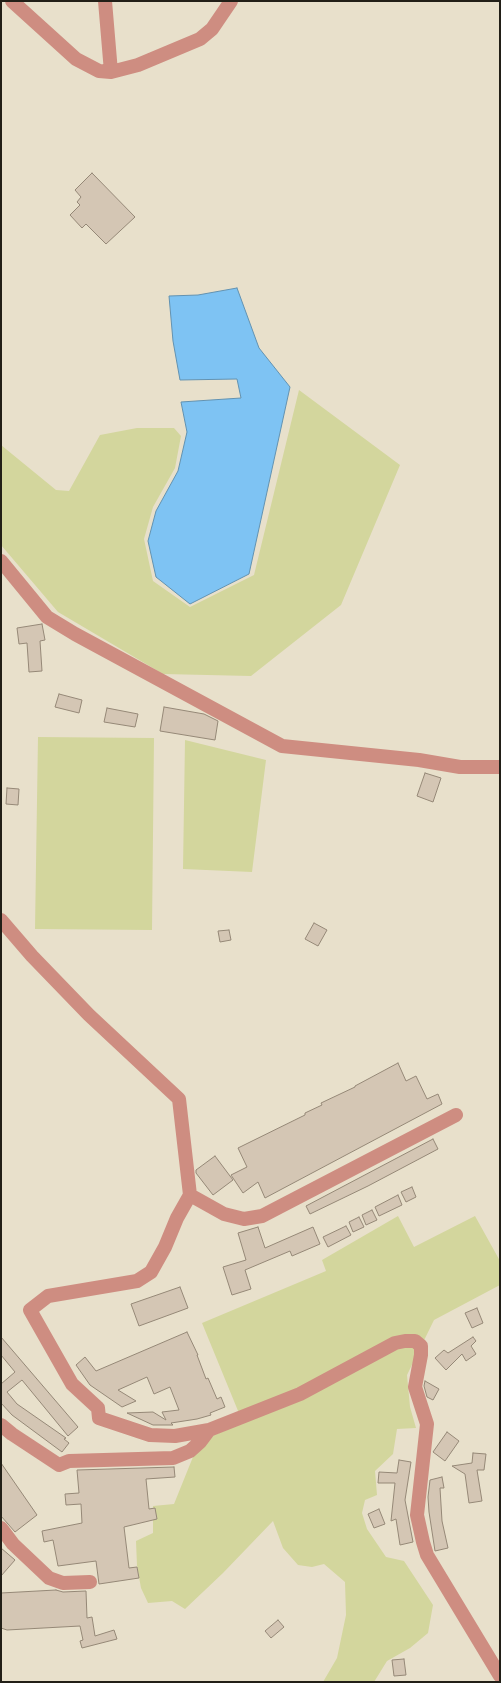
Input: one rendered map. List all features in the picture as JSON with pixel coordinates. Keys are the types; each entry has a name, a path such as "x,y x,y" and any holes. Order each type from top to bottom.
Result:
{"street":[{"path":"12,1 76,59 99,70 111,72 138,66 200,39 212,29 231,1"},
{"path":"105,1 111,72"},
{"path":"1,561 47,617 282,746 419,760 460,767 500,767"},
{"path":"1,920 32,956 89,1015 179,1099 190,1196 177,1218 165,1247 151,1272 137,1281 48,1296 30,1310 72,1384 98,1408 99,1418 150,1436 175,1436 209,1430 300,1394 394,1343 415,1341 420,1346 421,1355 415,1387 427,1424 417,1515 422,1542 427,1555 500,1676"},
{"path":"190,1196 224,1214 244,1219 262,1216 456,1115"},
{"path":"1,1424 12,1434 59,1465 69,1461 173,1458 190,1451 209,1430"},
{"path":"1,1528 13,1544 49,1578 63,1582 90,1582"}],"green space":[{"path":"299,390 400,465 341,605 251,676 163,674 58,612 1,545 1,445 56,490 69,491 100,435 137,428 174,428 181,436 175,468 153,507 144,539 153,581 190,607 254,575"},
{"path":"38,737 154,738 152,930 35,929"},
{"path":"185,740 266,760 252,872 183,869"},
{"path":"398,1216 414,1247 475,1216 500,1261 500,1285 434,1320 407,1375 410,1407 416,1428 397,1429 393,1454 375,1471 377,1495 365,1500 362,1513 367,1529 386,1557 404,1561 433,1605 428,1633 410,1648 387,1661 374,1682 323,1682 337,1658 346,1615 345,1582 324,1564 312,1567 298,1565 283,1548 273,1521 185,1609 172,1601 148,1603 141,1588 137,1566 136,1541 153,1533 153,1506 174,1504 197,1447 212,1436 243,1423 202,1323 326,1271 322,1260"}],"water":[{"path":"237,288 259,348 290,387 249,574 190,604 156,577 148,541 156,511 178,471 187,432 181,402 241,398 237,379 180,380 173,341 169,296 198,295"}],"building":[{"path":"92,173 135,217 106,244 86,224 82,228 70,215 80,205 77,202 81,197 75,190"},
{"path":"42,624 45,640 40,641 42,671 29,672 27,643 19,644 17,628"},
{"path":"59,694 82,700 79,713 55,707"},
{"path":"164,707 204,714 218,721 215,740 160,731"},
{"path":"107,708 138,714 135,727 104,722"},
{"path":"425,773 441,778 433,802 417,796"},
{"path":"7,788 19,789 18,805 6,804"},
{"path":"314,923 327,930 318,946 305,939"},
{"path":"229,930 231,940 220,942 218,931"},
{"path":"398,1063 406,1081 416,1076 427,1099 438,1094 442,1104 265,1198 258,1182 243,1193 231,1175 247,1167 238,1148 305,1115 305,1113 322,1105 321,1103"},
{"path":"433,1139 438,1149 310,1214 306,1206"},
{"path":"215,1156 233,1180 213,1195 196,1173 196,1170"},
{"path":"412,1187 416,1197 406,1202 401,1192"},
{"path":"398,1195 402,1205 379,1216 375,1207"},
{"path":"372,1210 377,1220 366,1225 362,1215"},
{"path":"359,1217 364,1227 353,1232 349,1222"},
{"path":"346,1226 351,1235 328,1247 323,1237"},
{"path":"258,1227 265,1248 313,1227 320,1244 292,1256 290,1251 245,1270 251,1289 232,1295 223,1267 246,1260 238,1233"},
{"path":"180,1287 188,1308 139,1326 131,1304"},
{"path":"477,1308 483,1323 472,1328 465,1313"},
{"path":"187,1332 198,1355 206,1379 208,1378 217,1399 221,1397 225,1407 210,1413 211,1415 171,1423 173,1425 153,1425 127,1413 153,1412 166,1420 162,1412 179,1410 170,1387 154,1394 147,1377 118,1390 136,1401 122,1407 90,1385 76,1365 85,1357 96,1371"},
{"path":"1,1337 78,1427 68,1436 22,1380 7,1392 17,1404 66,1438 64,1439 69,1443 62,1452 12,1415 1,1403 1,1384 15,1372 1,1355"},
{"path":"473,1337 476,1341 471,1346 476,1354 466,1361 462,1354 446,1370 435,1358 444,1350 448,1353"},
{"path":"425,1381 439,1389 433,1400 427,1397 424,1386"},
{"path":"447,1432 459,1441 445,1461 433,1452"},
{"path":"473,1453 486,1454 484,1470 477,1470 482,1501 469,1503 465,1474 452,1466 472,1463"},
{"path":"399,1460 411,1462 405,1500 413,1542 400,1545 396,1519 391,1521 395,1483 378,1483 379,1472 397,1473"},
{"path":"1,1463 37,1515 15,1532 1,1516"},
{"path":"174,1467 175,1477 146,1479 149,1509 155,1508 157,1519 124,1527 129,1568 137,1567 139,1578 99,1584 96,1561 58,1566 53,1540 44,1542 42,1531 82,1523 81,1504 66,1505 65,1494 79,1493 77,1470"},
{"path":"442,1477 444,1488 440,1488 442,1521 448,1548 435,1551 428,1497 430,1480"},
{"path":"379,1509 385,1524 374,1528 368,1514"},
{"path":"1,1548 15,1560 1,1576"},
{"path":"56,1590 63,1592 86,1591 87,1618 92,1617 95,1636 114,1630 117,1639 82,1648 80,1641 83,1640 80,1626 7,1630 1,1628 1,1593"},
{"path":"278,1620 284,1627 271,1638 265,1631"},
{"path":"404,1659 406,1675 394,1676 392,1660"}]}
